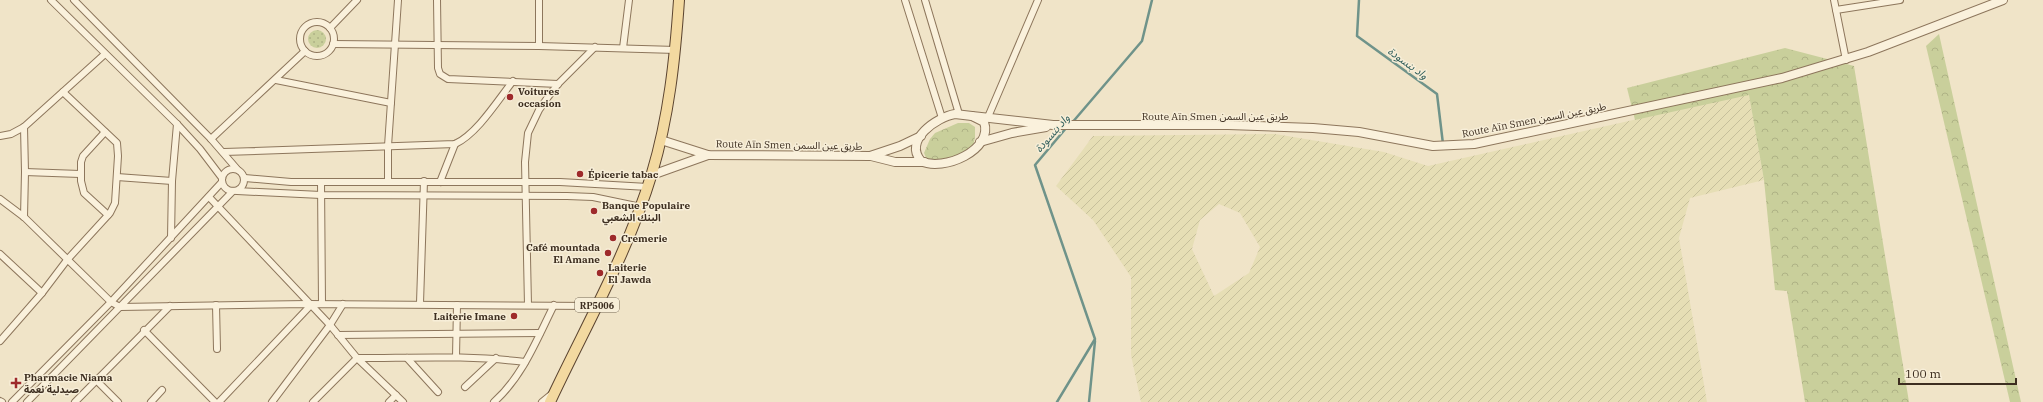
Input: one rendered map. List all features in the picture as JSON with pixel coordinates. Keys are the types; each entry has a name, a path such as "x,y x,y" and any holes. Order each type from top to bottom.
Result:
{"main road":[{"name":"RP5006","path":"550,402 641,207 652,175 670,98 676,50 679,0"}],"street":[{"path":"51,0 177,124 200,149 222,180 226,189 236,191 321,195 593,197 641,207"},
{"path":"74,0 224,152 245,178 271,181 321,182 424,181 590,183 648,187"},
{"path":"330,28 357,0"},
{"path":"388,181 388,146 398,0"},
{"path":"437,0 438,72 444,78 558,84"},
{"path":"539,0 540,46"},
{"path":"623,48 629,0"},
{"path":"905,0 942,118"},
{"path":"925,0 959,114"},
{"path":"988,117 1038,0"},
{"path":"1834,0 1846,60"},
{"path":"1836,10 1867,2 1900,0"},
{"name":"Route Aïn Smen طريق عين السمن","path":"972,116 1067,126 1228,125 1313,128 1367,133 1433,146 1457,146 1495,140 1782,78 1846,60 2003,0"},
{"path":"319,22 330,28 334,36 333,44 328,52 321,55 314,55 305,51 300,40 302,32 306,26 319,22"},
{"path":"333,44 540,46 676,50"},
{"path":"528,305 527,183 525,162 528,133 538,110 558,84 595,48"},
{"path":"211,139 276,80 305,51"},
{"path":"0,136 11,134 24,127 105,54"},
{"path":"276,80 391,103"},
{"path":"440,182 454,144 474,129 513,81"},
{"path":"0,341 42,293 67,260 108,215 115,204 118,146 115,140 63,92"},
{"path":"959,114 980,119 985,125 985,134 980,142 969,154 954,161 939,164 924,162 919,158 916,151 917,144 921,136 930,125 942,118 959,114"},
{"path":"171,238 172,181 177,124"},
{"name":"Route Aïn Smen طريق عين السمن","path":"980,142 1012,133 1053,125"},
{"path":"24,127 26,172 24,217"},
{"path":"105,132 84,153 81,162 80,174 84,193 108,215"},
{"name":"Route Aïn Smen طريق عين السمن","path":"870,156 900,146 921,136"},
{"name":"Route Aïn Smen طريق عين السمن","path":"661,140 708,155 870,156 895,162 924,162"},
{"path":"224,152 454,144"},
{"name":"Route Aïn Smen طريق عين السمن","path":"652,175 708,155"},
{"path":"12,402 111,302 171,238 209,197 229,169 237,169"},
{"path":"26,172 80,174"},
{"path":"117,177 172,181"},
{"path":"27,402 218,207 243,186 245,178"},
{"path":"420,303 424,181"},
{"path":"321,182 322,304"},
{"path":"209,197 309,305 330,325 357,358 404,402"},
{"path":"0,199 24,217 111,302 120,307 420,303 458,305 596,306"},
{"path":"0,254 42,293"},
{"path":"272,402 330,325 343,304"},
{"path":"216,305 217,349"},
{"path":"219,402 309,305"},
{"path":"456,357 458,305"},
{"path":"494,402 511,384 525,362 554,305"},
{"path":"76,402 144,330 170,306"},
{"path":"144,330 215,402"},
{"path":"338,335 540,333"},
{"path":"313,402 357,358 456,357 496,358 525,362"},
{"path":"407,358 438,392"},
{"path":"465,387 496,358"},
{"path":"96,380 118,402"},
{"path":"151,402 162,390"},
{"path":"542,402 556,390"},
{"path":"389,402 396,395"}],"shaded area":[{"path":"1749,94 1764,180 1690,198 1679,238 1707,402 1141,402 1131,355 1131,277 1093,220 1056,186 1093,136 1275,134 1384,152 1428,166","holes":["1219,204 1240,213 1260,247 1249,273 1214,296 1192,249 1200,220"]}],"green space":[{"path":"317,30 323,33 326,39 323,45 317,48 311,45 308,39 311,33"},
{"path":"1939,34 2021,402 2010,402 1926,46"},
{"path":"1785,48 1854,66 1909,402 1805,402 1787,291 1775,290 1764,180 1749,95 1635,120 1627,88"},
{"path":"958,123 969,123 975,127 973,147 949,162 928,162 924,153 930,139 935,133"}],"waterway":[{"name":"واد بنسودة","path":"1071,124 1142,41 1152,0"},
{"name":"واد بنسودة","path":"1359,0 1357,36 1437,94 1443,144"},
{"name":"واد بنسودة","path":"1057,402 1095,339 1035,165 1067,127"},
{"name":"واد بنسودة","path":"1089,402 1095,341"}],"place":[{"name":"Voitures occasion","path":"510,97"},
{"name":"Épicerie tabac","path":"580,174"},
{"name":"Banque Populaire البنك الشعبي","path":"594,211"},
{"name":"Cremerie","path":"613,238"},
{"name":"Café mountada El Amane","path":"608,253"},
{"name":"Laiterie El Jawda","path":"600,273"},
{"name":"Laiterie Imane","path":"514,316"},
{"name":"Pharmacie Niama صيدلية نعمة","path":"16,383"}]}
